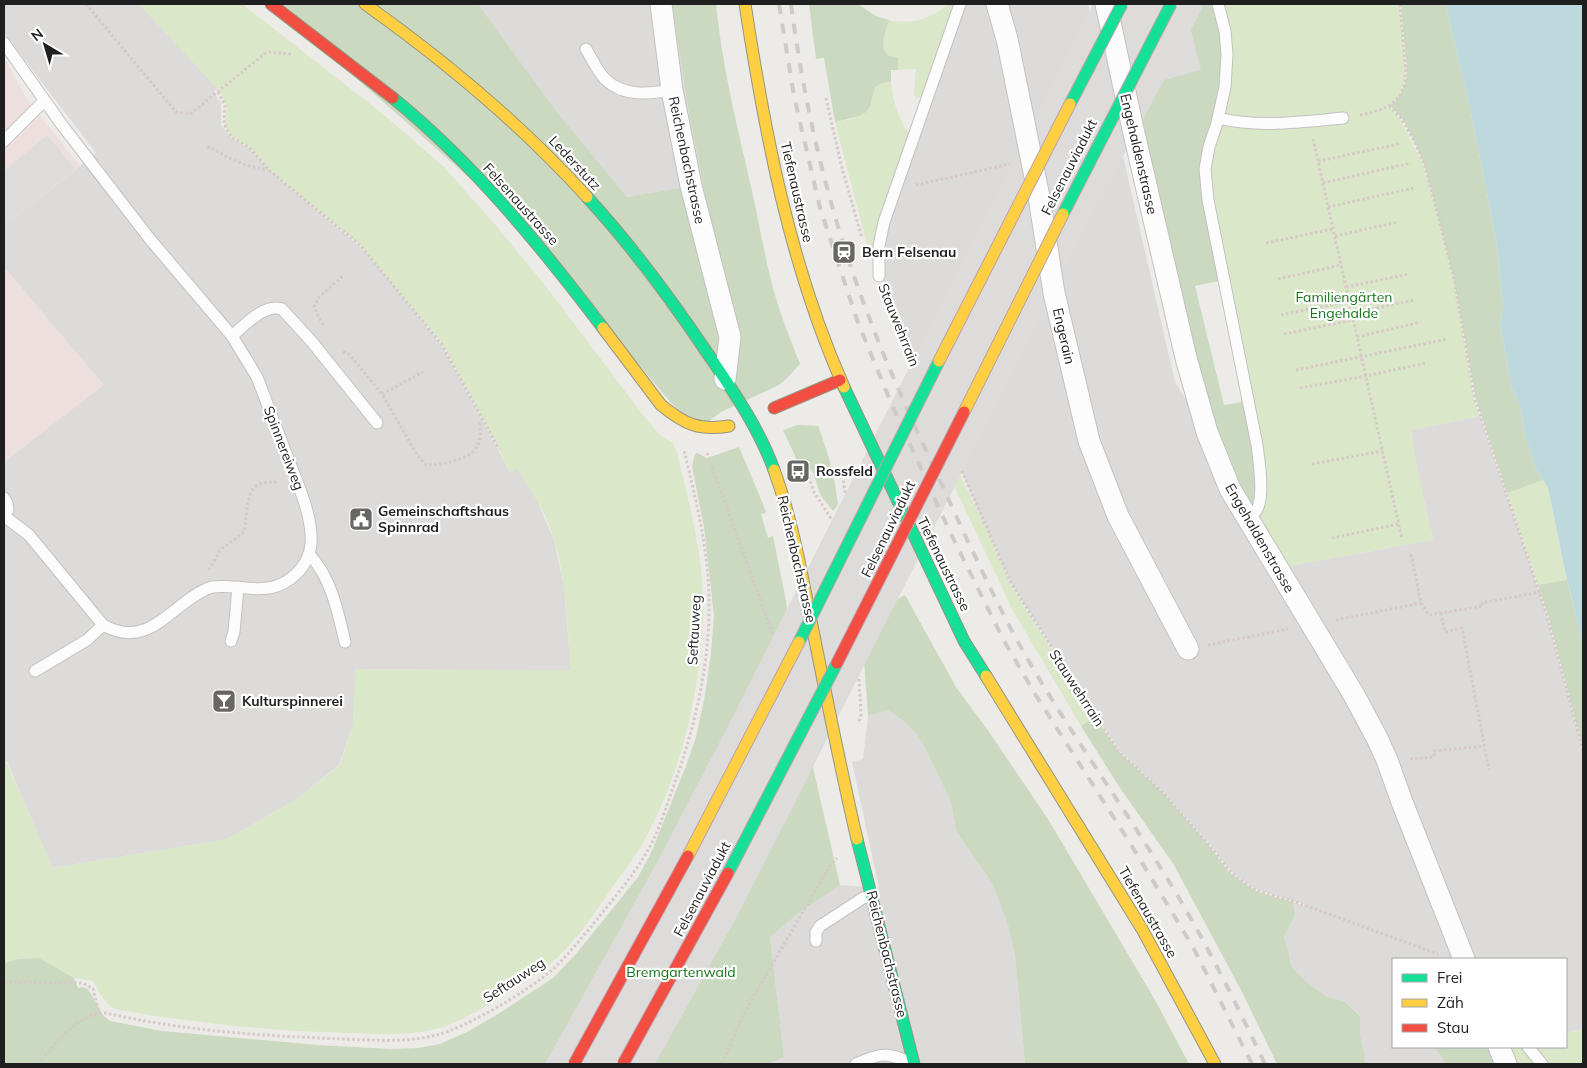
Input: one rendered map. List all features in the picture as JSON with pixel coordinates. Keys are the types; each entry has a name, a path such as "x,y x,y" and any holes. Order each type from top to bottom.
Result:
{"main road":[{"name":"Felsenaustrasse","path":"271,4 395,100 455,154 514,217 562,274 661,405 674,417 689,425 714,429 728,426"},
{"name":"Lederstutz","path":"365,4 436,56 538,144 612,224 682,316 725,379"},
{"name":"Tiefenaustrasse","path":"745,4 767,132 793,242 808,294 840,380 964,641 1142,928 1215,1064"},
{"name":"Felsenauviadukt","path":"574,1064 675,882 751,737 1122,4"},
{"name":"Felsenauviadukt","path":"624,1064 712,904 790,756 1071,197 1172,4"},
{"name":"Reichenbachstrasse","path":"725,379 769,457 788,512 850,805 914,1063"},
{"path":"774,408 840,380"}],"street":[{"name":"Reichenbachstrasse","path":"661,4 672,90 691,186 730,337 725,379"},
{"name":"Engerain","path":"997,4 1007,39 1028,141 1054,293 1089,441 1118,516 1188,649"},
{"name":"Engehaldenstrasse","path":"1106,4 1186,358 1207,432 1230,489 1378,738 1464,958"},
{"path":"1499,1048 1506,1064"}],"lane":[{"path":"879,276 879,246 882,233 960,4"},
{"path":"1218,4 1225,31 1227,54 1225,87 1205,169 1208,200 1257,445 1261,483 1259,506 1256,513 1247,518"},
{"name":"Spinnereiweg","path":"4,43 44,101 148,238 232,336 257,378 295,476 303,499 310,531 311,544 309,554"},
{"path":"586,49 605,79 613,85 637,94 672,90"},
{"path":"4,141 44,101"},
{"path":"1218,118 1235,122 1269,124 1343,118"},
{"path":"232,336 269,308 277,307 282,309 312,342 377,423"},
{"path":"4,498 8,510 4,515 29,535 104,625 118,632 144,630 162,621 204,589 221,586 265,589 286,582 300,571 309,554 322,570 338,609 345,642"},
{"path":"231,641 234,632 238,587"},
{"path":"35,671 87,640 104,625"},
{"path":"816,941 816,932 820,926 844,912 862,898 872,896"},
{"path":"1529,1048 1542,1064"},
{"path":"856,1064 880,1054 914,1063"}],"path":[{"path":"86,4 176,112 190,114 264,53 270,52"},
{"path":"1343,118 1373,113 1389,106 1401,92 1406,81 1406,72 1400,4"},
{"path":"218,92 224,105 224,124 229,134 235,140 249,147 268,169 367,253 442,345 448,360 499,449"},
{"name":"Stauwehrrain","path":"826,98 842,168 866,253 879,276 913,363"},
{"path":"1389,106 1401,118 1414,140 1425,166 1453,274 1475,399 1540,592 1583,751"},
{"path":"1309,121 1402,539"},
{"path":"1318,161 1399,144"},
{"path":"207,147 262,171 268,169"},
{"path":"896,190 1014,163"},
{"path":"1323,183 1411,163"},
{"path":"1328,207 1414,188"},
{"path":"1335,236 1398,222"},
{"path":"1266,243 1333,229"},
{"path":"363,257 367,253"},
{"path":"1278,279 1341,265"},
{"path":"1346,287 1409,274"},
{"path":"312,342 324,332 325,328 314,307 318,298 344,275"},
{"path":"1352,314 1414,300"},
{"path":"1281,315 1349,302"},
{"path":"1284,334 1353,320"},
{"path":"1357,337 1421,322"},
{"path":"1296,370 1448,339"},
{"path":"329,363 345,352 382,394 417,455 426,465 443,464 465,458 474,453 479,444 480,422 482,419"},
{"path":"1300,388 1426,363"},
{"path":"382,394 423,372"},
{"name":"Seftauweg","path":"99,1013 164,1025 217,1031 328,1038 417,1039 440,1034 468,1022 530,986 552,970 576,945 637,869 651,846 690,736 700,694 709,615 707,568 702,529 683,448"},
{"path":"705,448 773,635"},
{"path":"1312,464 1382,451"},
{"name":"Stauwehrrain","path":"960,467 1010,583 1118,751 1163,793 1207,842 1229,870 1243,882 1258,891 1293,901 1432,952"},
{"path":"204,589 206,574 220,550 239,536 245,528 249,497 253,490 262,483 279,481 295,476"},
{"path":"799,480 809,477 814,492 829,515 834,527"},
{"path":"1332,538 1399,524"},
{"path":"1410,554 1421,603 1429,615 1483,606 1482,603 1540,592"},
{"path":"1342,618 1421,603"},
{"path":"1441,613 1445,632 1462,628 1489,770"},
{"path":"1223,642 1282,630"},
{"path":"1412,758 1434,757 1434,751 1484,746"},
{"path":"722,1064 743,1015 829,867 838,856"},
{"path":"4,982 78,982 93,989 99,1013 65,1033 39,1064"}],"shaded area":[{"path":"4,4 139,4 218,88 214,92 221,103 221,125 232,138 249,148 270,171 367,253 442,346 510,472 517,468 536,498 554,540 564,586 571,671 356,669 353,725 339,765 297,799 227,839 52,868 7,761 4,762 4,462 103,385 4,267 4,226 96,153 4,33"},
{"path":"478,4 672,4 689,114 703,184 627,197 557,112"},
{"path":"961,4 1088,4 1175,382 1206,432 1278,573 1289,566 1433,540 1417,468 1411,430 1480,416 1547,616 1583,752 1583,1029 1567,1033 1567,958 1392,958 1392,1048 1436,1048 1446,1064 1366,1064 1360,1034 1360,1015 1344,1001 1327,997 1307,982 1291,966 1284,937 1295,915 1293,902 1304,906 1304,904 1258,890 1243,881 1229,869 1208,842 1163,792 1119,750 1011,583 939,421 880,275 881,247"},
{"path":"1093,4 1204,4 1191,30 1201,70 1164,80 1095,209 741,909 655,1064 545,1064 655,866 727,728"},
{"path":"4,56 26,98 80,166 4,226"},
{"path":"47,135 75,169 4,226 4,171"},
{"path":"4,267 104,385 4,462"},
{"path":"888,710 906,723 918,736 951,802 956,831 992,883 1008,925 1015,955 1025,1064 769,1064 784,1057 770,937 800,912 840,885 879,888 852,762 863,759 868,716"}],"green space":[{"path":"139,4 242,4 383,114 443,166 499,229 545,285 643,415 660,435 672,442 677,452 699,555 702,576 703,618 698,674 693,702 687,730 670,784 647,835 638,850 589,921 566,949 549,965 519,986 469,1016 444,1027 404,1034 337,1033 250,1027 162,1017 112,1007 103,999 93,981 74,978 39,958 18,959 4,963 4,762 6,761 53,868 227,839 297,799 340,765 353,725 355,669 571,670 562,572 551,531 538,503 517,469 510,472 443,345 360,245 270,171 249,147 232,137 225,126 227,108 221,93"},
{"path":"272,4 478,4 557,112 627,197 703,184 689,114 672,4 716,4 726,75 768,269 781,313 800,364 779,385 721,412 701,427 689,424 514,217"},
{"path":"809,4 858,4 876,16 889,20 883,43 889,56 898,57 898,70 891,70 891,82 882,83 875,87 870,106 866,112 859,116 835,122 824,58 816,59"},
{"path":"948,4 953,4 925,93 919,98 914,94 916,69 898,70 898,57 890,56 884,48 884,39 889,20 905,22 920,20 935,14"},
{"path":"1184,4 1217,4 1226,54 1204,169 1223,280 1195,286 1224,405 1248,401 1256,445 1255,512 1231,489 1134,129"},
{"name":"Familiengärten Engehalde","path":"1218,4 1400,4 1406,72 1400,93 1385,109 1389,107 1400,119 1424,166 1453,274 1474,400 1480,416 1411,430 1417,468 1433,540 1289,566 1278,573 1248,519 1262,483 1208,199"},
{"path":"1401,4 1445,4 1469,103 1497,248 1503,307 1500,325 1512,389 1520,405 1524,432 1535,467 1543,480 1507,493 1476,399 1453,274 1425,166 1402,118 1390,106 1402,91 1407,72"},
{"path":"891,82 897,109 909,134 877,228 874,254 871,255 835,122 852,119 870,106 875,87 882,83"},
{"path":"798,425 818,426 835,484 838,505 833,511 821,496 812,470 802,471 783,430"},
{"path":"936,426 990,536 1010,584 1095,717 1081,726 1013,611 931,437"},
{"name":"Bremgartenwald","path":"739,447 766,513 761,514 768,538 773,536 786,601 809,750 840,885 800,912 770,937 784,1057 769,1064 4,1064 4,963 18,959 39,958 74,978 78,988 88,989 103,1015 110,1021 162,1031 317,1045 391,1049 418,1048 440,1044 469,1031 553,978 576,954 638,877 651,853 686,766 696,737 705,695 714,616 704,527 692,466 695,454 697,453 707,458"},
{"path":"1543,480 1548,488 1567,580 1538,585 1507,493"},
{"path":"1567,580 1583,646 1583,749 1548,615 1538,585"},
{"path":"905,595 956,687 1048,819 1155,1000 1189,1064 1025,1064 1015,955 1008,925 992,883 956,831 951,802 918,736 906,723 888,710 868,716 861,618"},
{"path":"1095,717 1118,751 1163,793 1207,843 1228,871 1258,892 1293,902 1295,915 1284,937 1291,966 1307,982 1327,997 1344,1001 1360,1016 1360,1034 1366,1064 1277,1064 1242,992 1174,865 1118,785 1081,726"},
{"path":"1583,1029 1583,1064 1506,1064 1499,1048 1567,1048 1567,1033"},
{"path":"1436,1048 1497,1048 1505,1064 1446,1064"}],"water":[{"path":"1445,4 1583,4 1583,646 1548,488 1535,467 1524,432 1520,405 1512,389 1500,325 1503,307 1497,248 1469,103"}],"railway":[{"path":"779,4 794,96 820,208 857,320 891,403 949,530 1003,639 1035,694 1130,843 1193,947 1252,1064"},
{"path":"791,4 812,123 842,241 877,337 902,396 974,554 1013,633 1066,722 1175,891 1216,964 1265,1064"}],"traffic: fast":[{"path":"1070,104 1122,4"},
{"path":"1063,214 1171,4"},
{"path":"393,98 451,150 505,207 555,266 603,328"},
{"path":"587,197 635,254 694,333 745,410 761,439 774,470"},
{"path":"799,642 939,361"},
{"path":"844,387 964,641 986,676"},
{"path":"728,873 837,663"},
{"path":"857,839 914,1064"}],"traffic: slow":[{"path":"365,4 481,94 536,144 587,197"},
{"path":"745,4 761,102 794,247 825,341 844,387"},
{"path":"939,361 1070,104"},
{"path":"964,412 1063,214"},
{"path":"603,328 661,405 669,412 700,427 729,426"},
{"path":"774,470 796,545 857,839"},
{"path":"688,856 799,642"},
{"path":"986,676 1142,929 1215,1064"}],"traffic: jam":[{"path":"271,4 393,98"},
{"path":"774,408 840,380"},
{"path":"837,663 964,412"},
{"path":"574,1064 688,856"},
{"path":"623,1064 728,873"}],"place":[{"name":"Bern Felsenau","path":"844,252"},
{"name":"Rossfeld","path":"798,471"},
{"name":"Gemeinschaftshaus Spinnrad","path":"361,519"},
{"name":"Kulturspinnerei","path":"224,701"}]}
